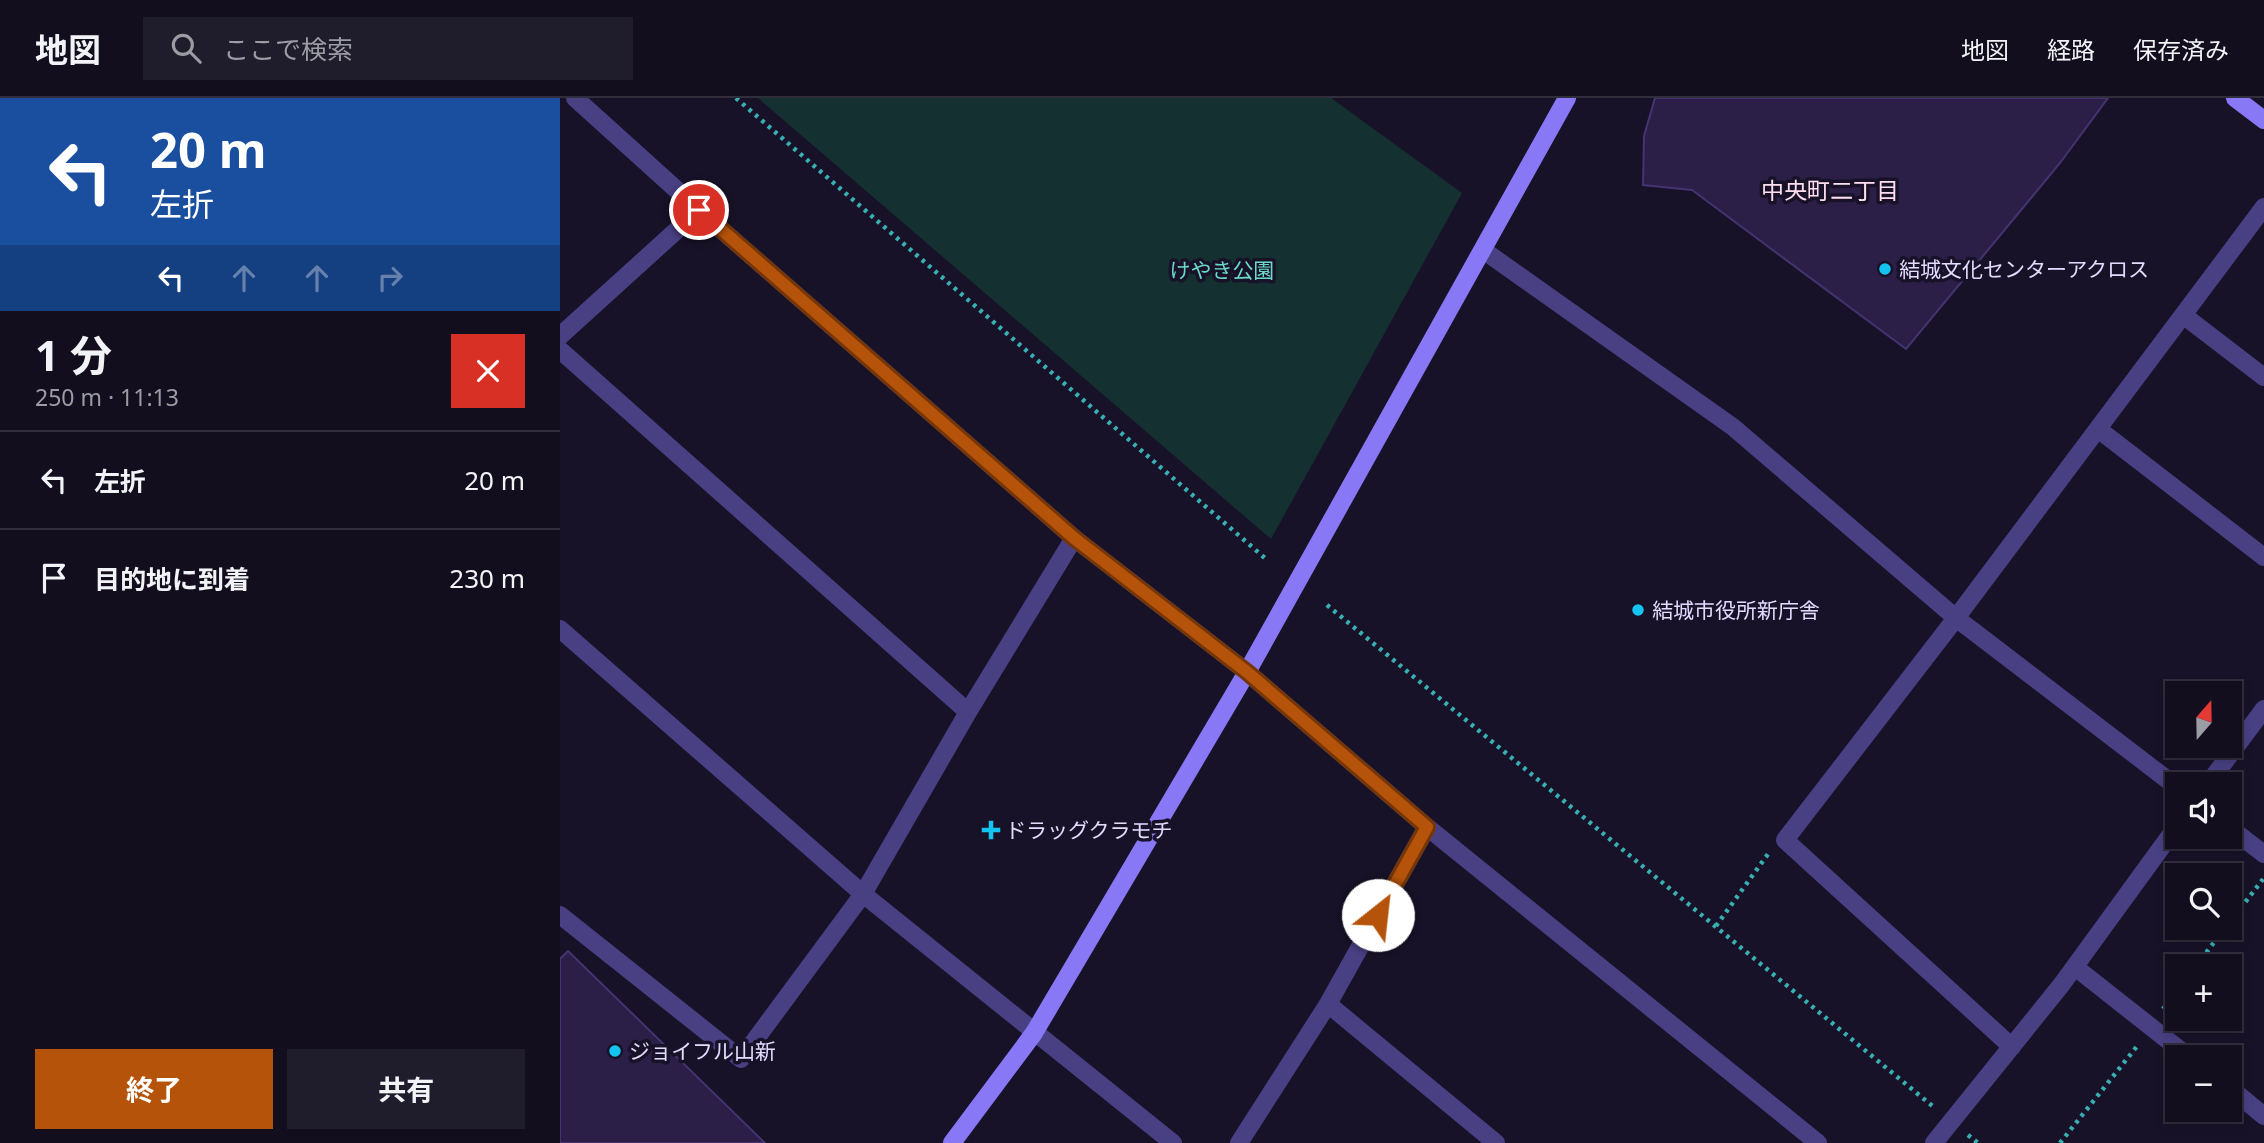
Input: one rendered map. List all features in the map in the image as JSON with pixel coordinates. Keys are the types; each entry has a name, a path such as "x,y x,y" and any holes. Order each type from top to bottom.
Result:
{"street":[{"path":"575,98 1074,538 1247,672 1427,827 1818,1143"},
{"path":"952,1143 1034,1032 1247,672 1567,98"},
{"path":"2235,98 2264,120"},
{"path":"2012,1047 1785,839 1956,618 2264,207"},
{"path":"560,336 699,210"},
{"path":"1483,250 1733,426 1956,618 2165,778"},
{"path":"2183,315 2264,377"},
{"path":"560,350 968,712"},
{"path":"2098,429 2264,557"},
{"path":"560,915 741,1059 863,894 968,712 1074,538"},
{"path":"560,629 863,894 1173,1143"},
{"path":"2217,772 2264,709"},
{"path":"1239,1143 1328,1004 1427,827"},
{"path":"2242,838 2264,855"},
{"path":"1934,1143 2075,967 2165,843"},
{"path":"2075,967 2174,1045"},
{"path":"1328,1004 1496,1143"},
{"path":"2242,1098 2264,1116"}],"path":[{"path":"736,98 1266,559"},
{"path":"1327,605 1939,1111"},
{"path":"1716,926 1772,848"},
{"path":"2242,906 2263,879"},
{"path":"2205,954 2216,940"},
{"path":"2157,1016 2165,1006"},
{"path":"2060,1143 2143,1039"}],"green space":[{"name":"けやき公園","path":"758,98 1331,98 1462,193 1271,539"}],"building":[{"name":"結城文化センターアクロス","path":"1655,98 2108,98 2060,163 1906,349 1692,190 1643,185 1644,136"},
{"name":"ジョイフル山新","path":"568,951 765,1143 560,1143 560,959"}],"place":[{"name":"結城文化センターアクロス","path":"1885,269"},
{"name":"結城市役所新庁舎","path":"1638,610"},
{"name":"ドラッグクラモチ","path":"991,830"},
{"name":"ジョイフル山新","path":"615,1051"}],"district":[{"name":"中央町二丁目","path":"1830,190"}],"route":[{"path":"699,210 1074,538 1247,672 1427,827 1378,915"}]}
